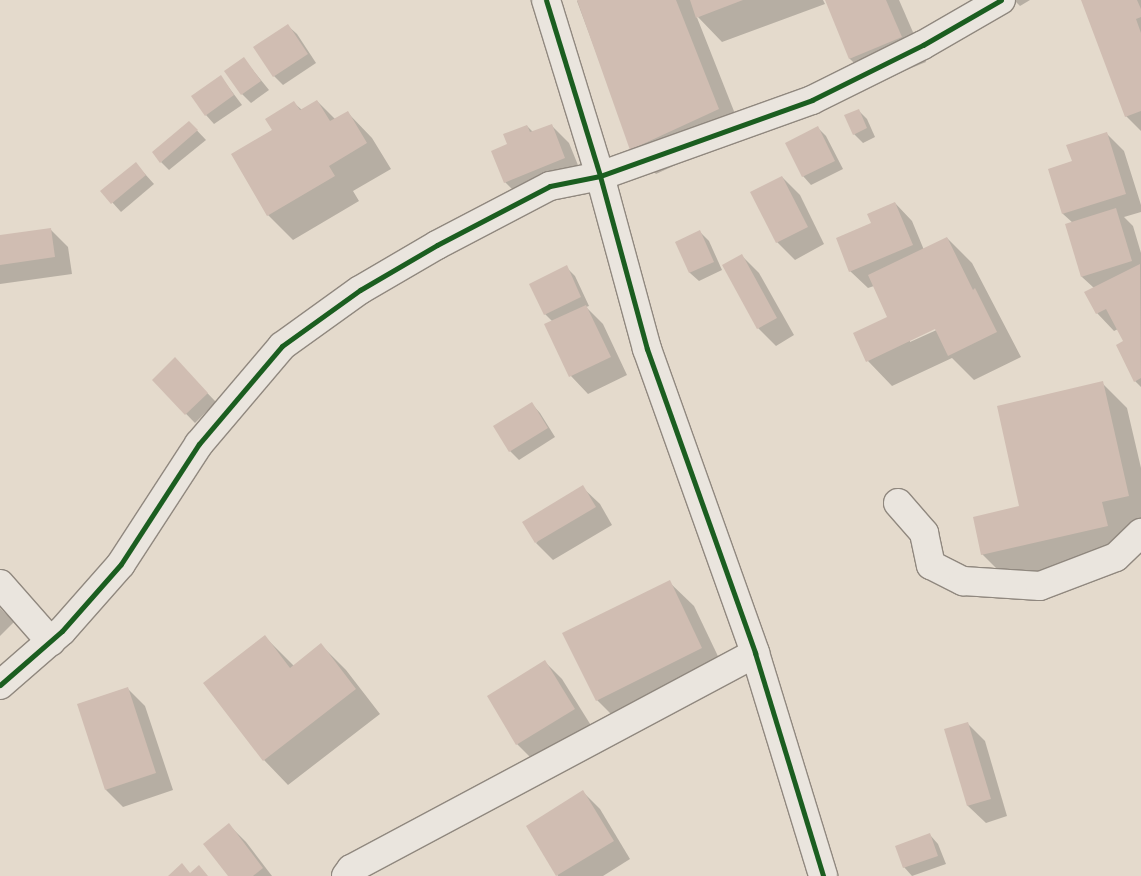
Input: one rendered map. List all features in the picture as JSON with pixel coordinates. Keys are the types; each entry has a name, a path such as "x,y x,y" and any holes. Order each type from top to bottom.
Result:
{"street":[{"path":"546,0 600,176 647,349 755,653 823,876"},
{"path":"0,684 62,632 120,564 199,444 282,346 360,290 437,245 550,186 600,176 812,100 923,45 1001,0"},
{"path":"898,503 924,533 931,564 963,581 1040,586 1116,557 1141,533"},
{"path":"0,584 51,642"},
{"path":"346,876 350,869 755,653"}],"building":[{"path":"577,0 676,0 719,109 630,150"},
{"path":"690,0 743,0 696,18"},
{"path":"825,0 886,0 902,37 849,59"},
{"path":"1081,0 1137,0 1141,9 1141,17 1136,19 1141,33 1141,111 1125,117"},
{"path":"288,24 308,54 273,77 253,47"},
{"path":"244,57 261,81 241,95 224,71"},
{"path":"221,75 234,95 205,116 191,96"},
{"path":"317,100 330,121 348,111 367,143 329,166 335,176 267,216 231,154 272,130 265,119 294,101 300,110"},
{"path":"859,109 867,128 853,135 844,115"},
{"path":"189,121 198,130 160,163 152,152"},
{"path":"552,124 565,158 504,183 491,151 507,144 503,134 527,125 530,132"},
{"path":"818,126 835,161 802,177 785,143"},
{"path":"1107,132 1126,194 1062,214 1048,169 1072,161 1066,145"},
{"path":"136,162 146,175 111,204 100,191"},
{"path":"782,176 808,227 776,243 750,192"},
{"path":"895,202 913,245 849,272 836,238 871,223 867,214"},
{"path":"1116,208 1132,261 1081,277 1065,224"},
{"path":"51,228 55,257 0,265 0,235"},
{"path":"700,230 714,262 689,273 675,242"},
{"path":"947,237 973,290 975,288 997,332 948,356 935,329 866,362 853,333 887,317 868,275"},
{"path":"742,254 777,318 757,329 722,265"},
{"path":"1140,264 1141,378 1134,382 1116,345 1123,341 1106,309 1096,314 1084,292"},
{"path":"567,265 581,297 544,315 529,284"},
{"path":"586,305 611,357 569,377 544,324"},
{"path":"175,357 208,393 185,415 152,380"},
{"path":"1103,381 1129,496 1102,502 1108,526 981,555 973,517 1019,506 997,406"},
{"path":"532,402 548,428 509,452 493,426"},
{"path":"583,485 596,507 535,543 522,522"},
{"path":"670,580 702,648 596,701 562,633"},
{"path":"265,635 290,668 321,643 356,689 263,761 203,683"},
{"path":"545,660 575,709 516,745 487,696"},
{"path":"128,687 156,773 105,790 77,704"},
{"path":"968,722 991,799 967,806 944,729"},
{"path":"583,790 614,841 556,876 526,826"},
{"path":"229,823 263,868 253,876 228,876 203,844"},
{"path":"930,833 938,856 903,868 895,846"},
{"path":"182,863 190,873 199,865 208,876 168,876"}],"cycle path":[{"path":"546,0 600,176 647,349 755,653 823,876"},
{"path":"0,685 62,631 121,564 199,444 282,346 360,290 437,245 550,186 600,176 812,100 923,45 1001,0"}]}
